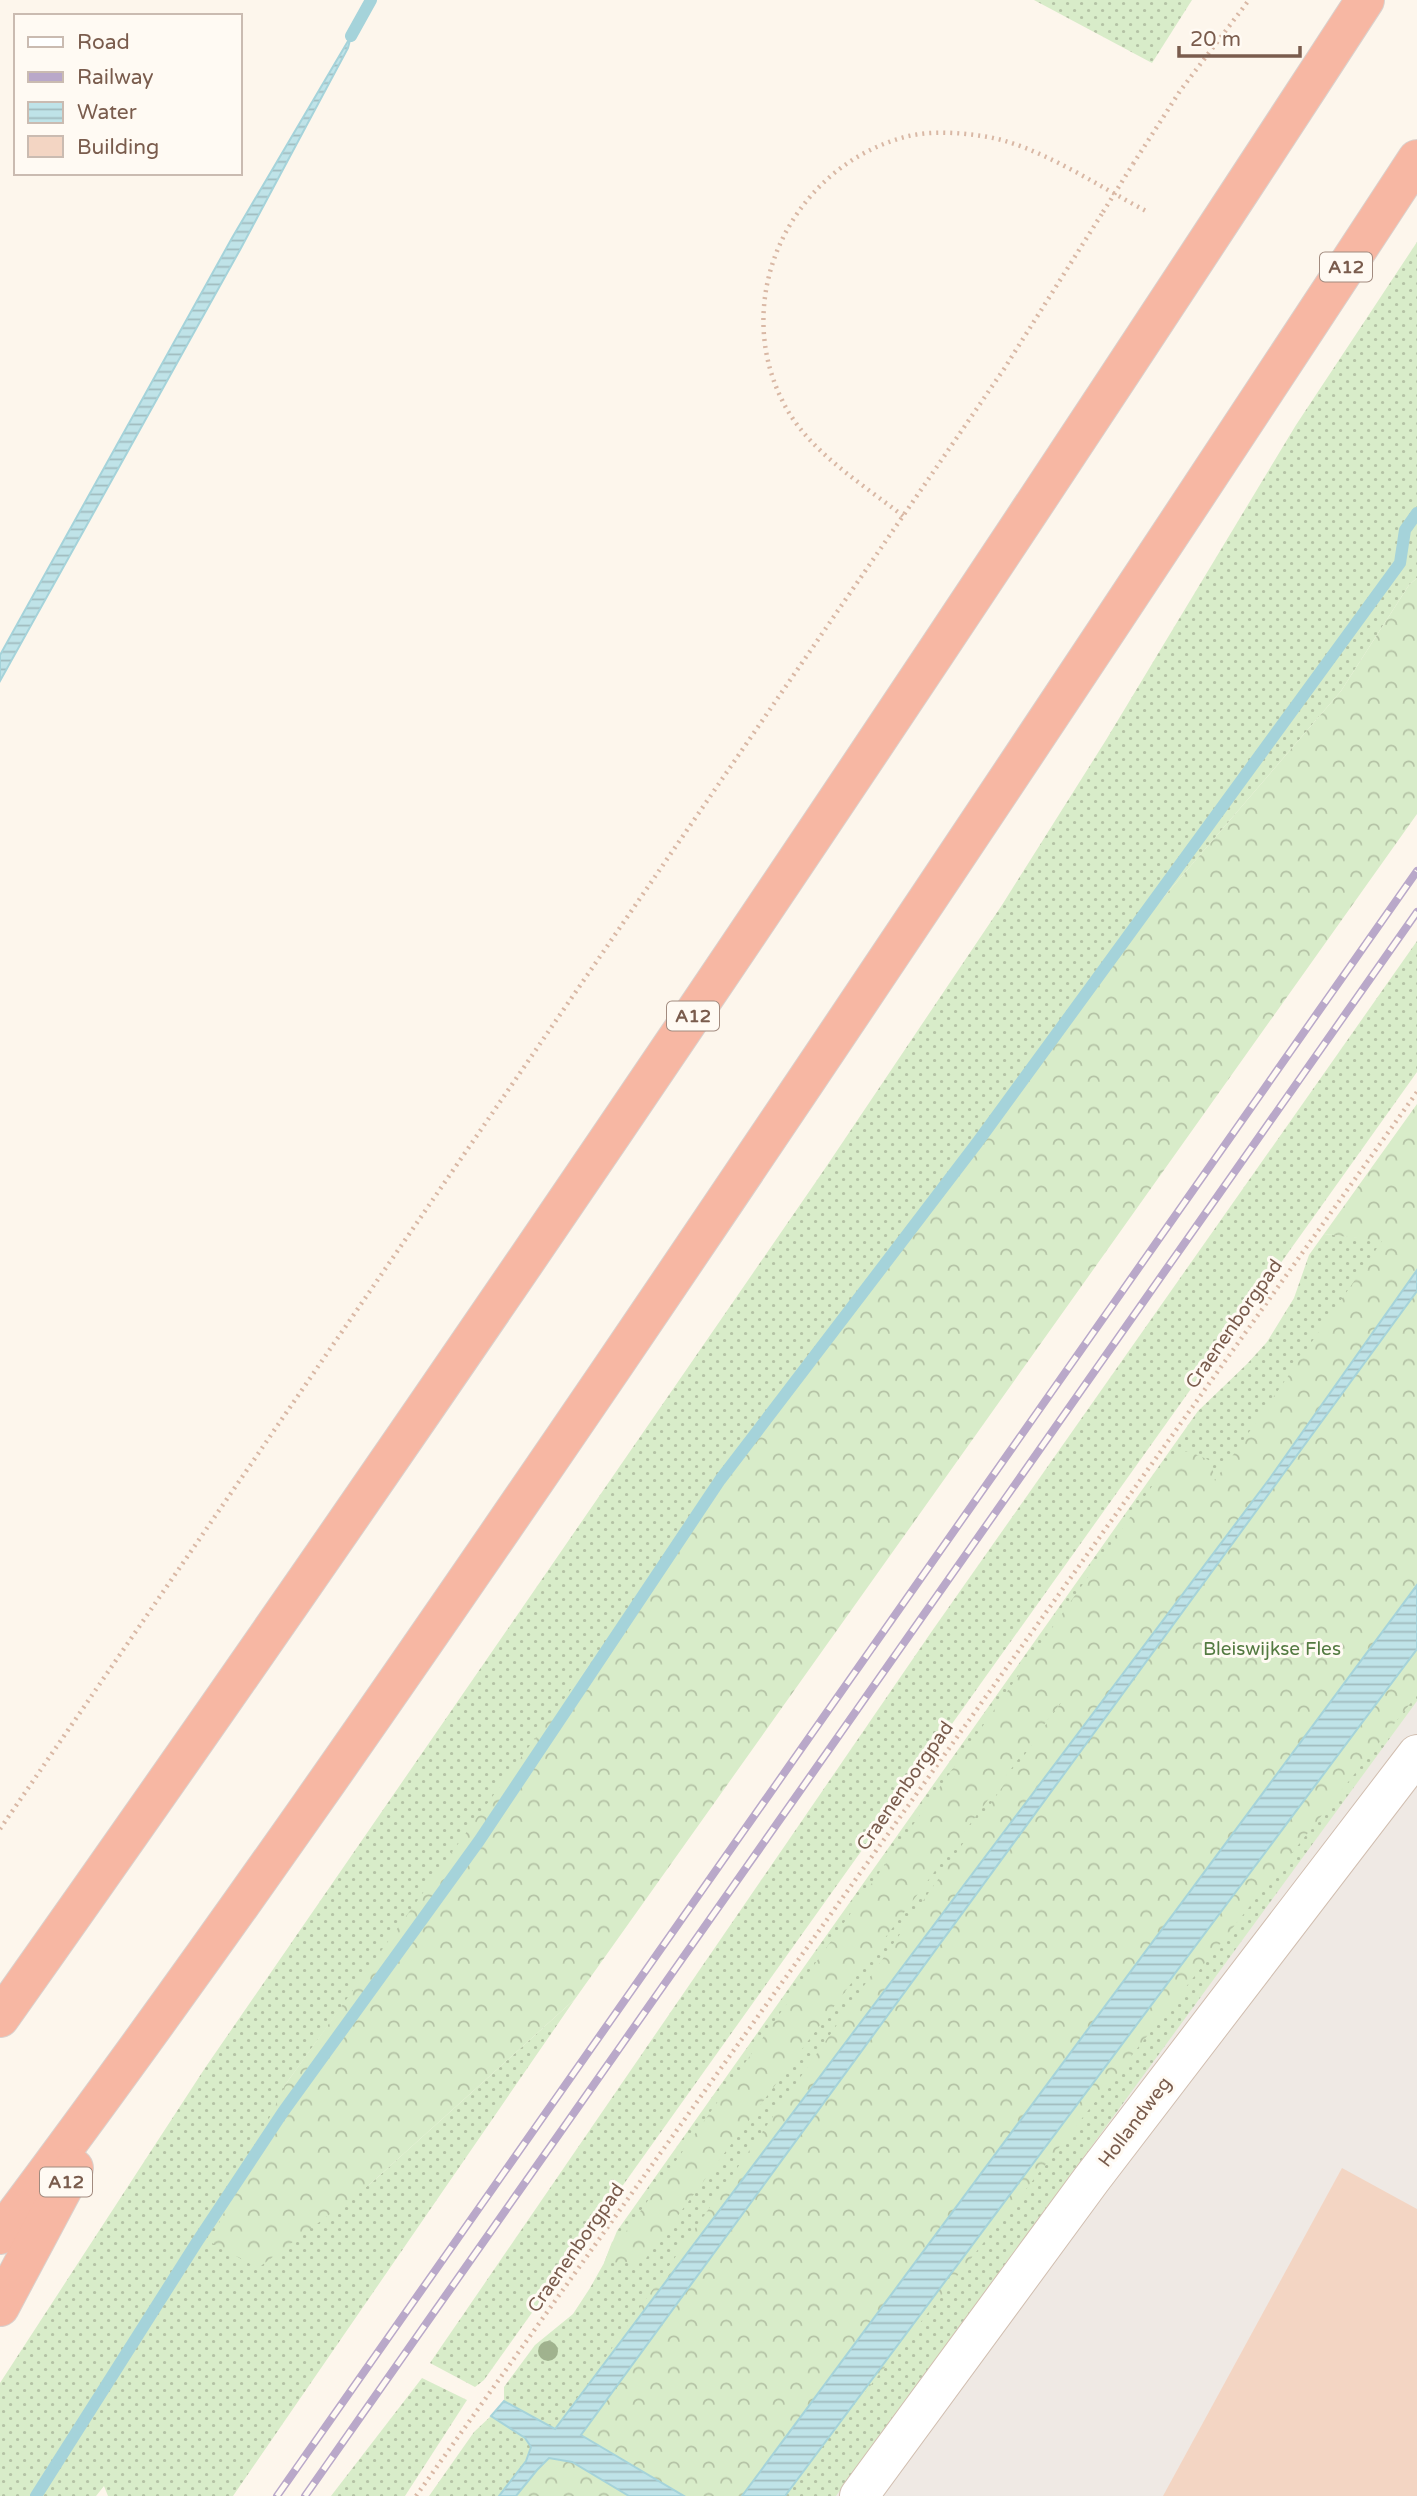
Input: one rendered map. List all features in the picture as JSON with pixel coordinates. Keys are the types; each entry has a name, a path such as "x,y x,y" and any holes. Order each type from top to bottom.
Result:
{"highway":[{"name":"A12","path":"0,2018 472,1342 706,998 1365,0"},
{"name":"A12","path":"0,2235 133,2058 426,1639 1010,778 1417,159"},
{"name":"A12","path":"0,2307 133,2058"}],"street":[{"name":"Hollandweg","path":"859,2496 1091,2180 1417,1754"}],"path":[{"path":"0,1829 1004,369 1180,91 1249,0"},
{"path":"903,516 825,454 801,430 782,400 769,368 764,334 765,283 783,235 812,193 837,170 867,151 899,138 949,133 984,136 1017,145 1146,211"},
{"name":"Craenenborgpad","path":"416,2496 1417,1092"}],"shaded area":[{"path":"1417,1665 1417,2496 818,2496"}],"green space":[{"path":"1034,0 1192,0 1152,63"},
{"path":"1417,242 1417,578 1409,585 1341,691 1089,984 722,1482 285,2085 369,2185 575,1999 233,2496 108,2496 104,2486 96,2496 0,2496 0,2383 205,2068 824,1170 1002,905 1106,740 1296,425"},
{"path":"1417,578 1417,814 575,1999 369,2185 258,2268 210,2242 285,2085 473,1823 1089,984 1341,691 1409,585"},
{"path":"1417,941 1417,1072 484,2380 475,2387 430,2363 932,1631"},
{"name":"Bleiswijkse Fles","path":"1417,1104 1417,1695 783,2496 509,2496 1067,1694 644,2261 604,2263 612,2242 625,2233 1174,1455 1188,1451 1211,1461 1215,1481 1382,1241 1324,1234"},
{"path":"1324,1234 1392,1241 1270,1478 555,2429 504,2401 504,2387 535,2345 573,2314 604,2263 617,2231 1198,1411 1267,1342 1294,1298 1309,1255"},
{"path":"1417,1649 1417,1701 836,2496 785,2496"},
{"path":"422,2378 467,2400 405,2496 331,2496"},
{"path":"491,2416 525,2438 531,2447 526,2461 499,2496 429,2496 474,2432"}],"water":[{"path":"351,36 348,48 241,248 0,681 0,655 232,238"},
{"path":"1417,1270 1417,1291 581,2435 684,2496 629,2496 572,2462 549,2458 516,2496 499,2496 526,2461 531,2447 525,2438 491,2416 504,2401 555,2429 1270,1478"},
{"path":"1417,1585 1417,1649 785,2496 742,2496"}],"building":[{"path":"1342,2168 1417,2209 1417,2496 1163,2496"}],"waterway":[{"path":"351,36 371,0"},
{"path":"36,2496 283,2112 479,1841 720,1480 977,1143 1400,563 1405,530 1417,513"}],"railway":[{"path":"277,2496 1417,871"},
{"path":"305,2496 1417,912"}]}
